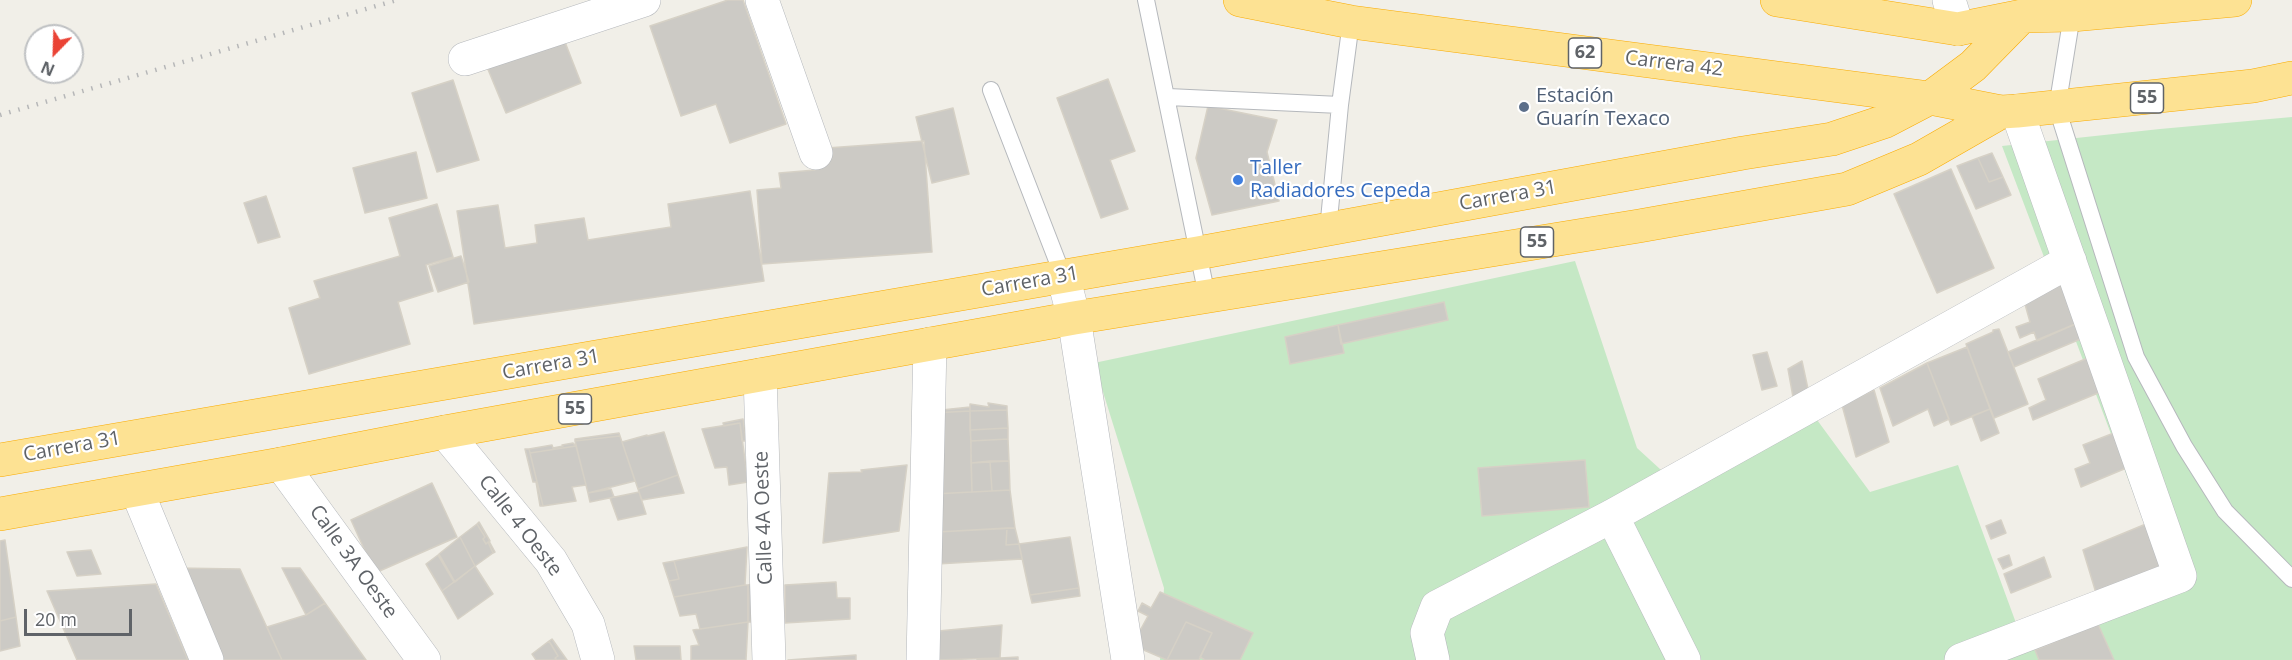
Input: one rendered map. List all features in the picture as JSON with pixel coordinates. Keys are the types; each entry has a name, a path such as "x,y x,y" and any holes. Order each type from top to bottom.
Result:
{"highway":[{"name":"Carrera 42","path":"1240,0 1351,22 1930,98 2009,112"},
{"path":"1777,0 1954,14 2022,16 2083,7 2235,0"},
{"name":"Carrera 31","path":"0,460 1198,253 1743,153 1832,139 1886,121 1930,98 1973,66 2022,16"},
{"name":"55","path":"0,514 1074,318 1628,228 1847,189 1919,159 2009,112 2253,86 2292,78"},
{"path":"1139,263 1149,306"}],"street":[{"path":"465,59 644,0"},
{"path":"762,0 816,153"},
{"path":"1960,660 2180,576 2070,261 2009,112"},
{"path":"1434,660 1427,633 1437,607 1612,516 2070,261"},
{"path":"1063,276 1074,318 1128,660"},
{"path":"923,660 930,344"},
{"name":"Calle 4A Oeste","path":"760,375 769,660"},
{"name":"Calle 4 Oeste","path":"445,432 551,561 588,624 598,660"},
{"name":"Calle 3A Oeste","path":"281,464 424,660"},
{"path":"137,490 207,660"},
{"path":"1612,516 1684,660"}],"lane":[{"path":"1146,0 1168,97 1207,296"},
{"path":"2083,7 2057,108 2136,357 2184,446 2225,511 2292,579"},
{"path":"1328,230 1351,22"},
{"path":"991,90 1063,276"},
{"path":"1168,97 1341,105"}],"green space":[{"path":"2292,117 2292,660 1160,660 1164,588 1094,363 1575,261 1637,448 1672,480 1809,409 1870,492 1958,465 2016,623 2164,574 2002,146"}],"building":[{"path":"728,0 743,0 786,124 730,143 716,104 681,116 650,26"},
{"path":"563,37 581,83 506,113 487,67"},
{"path":"1108,79 1135,151 1110,160 1128,209 1101,218 1057,98"},
{"path":"453,80 479,160 437,172 412,93"},
{"name":"Taller Radiadores Cepeda","path":"1208,106 1277,120 1267,152 1279,201 1212,215 1196,158"},
{"path":"953,108 969,174 932,183 916,117"},
{"path":"924,141 932,252 762,264 757,190 781,188 779,173 815,170 813,149"},
{"path":"416,152 427,198 365,213 353,168"},
{"path":"1992,153 2003,177 1989,182 1978,158"},
{"path":"1978,158 1989,182 2003,177 2011,195 1976,209 1957,166"},
{"path":"1951,169 1994,268 1937,293 1894,194"},
{"path":"750,191 764,281 474,324 457,211 498,205 505,248 537,243 535,225 584,218 588,240 671,227 668,204"},
{"path":"266,196 280,237 258,243 244,203"},
{"path":"437,204 453,257 426,265 433,291 398,302 410,344 309,374 289,308 320,298 314,281 400,256 389,218"},
{"path":"461,256 469,282 438,292 429,266"},
{"path":"2069,281 2080,322 2037,341 2034,332 2020,338 2016,327 2030,322 2023,297"},
{"path":"1444,302 1448,320 1341,344 1338,325"},
{"path":"2080,322 2083,338 2014,367 2008,352"},
{"path":"1338,325 1344,353 1290,364 1285,337"},
{"path":"1999,329 2028,404 1994,418 1966,344"},
{"path":"1967,347 1990,409 1951,425 1927,363"},
{"path":"1767,352 1777,386 1762,390 1753,355"},
{"path":"2090,357 2103,391 2033,420 2029,408 2046,400 2038,379"},
{"path":"1802,361 1808,389 1793,397 1788,369"},
{"path":"1927,363 1949,419 1934,426 1928,409 1893,426 1880,388"},
{"path":"1874,390 1889,442 1856,457 1842,405"},
{"path":"988,403 1007,406 1007,410 970,411 970,404 989,407"},
{"path":"970,407 970,411 932,413 932,411"},
{"path":"1990,409 1999,433 1981,441 1972,416"},
{"path":"1007,410 1008,428 970,430 970,411"},
{"path":"970,411 972,492 934,494 932,413"},
{"path":"743,419 746,441 742,441 740,423 724,426 723,423"},
{"path":"740,423 748,482 729,485 727,467 715,468 702,429"},
{"path":"1008,428 1008,439 971,441 970,430"},
{"path":"2119,431 2136,464 2081,487 2075,469 2090,463 2083,445"},
{"path":"664,432 678,475 638,489 622,442"},
{"path":"619,433 620,436 575,441 575,439"},
{"path":"620,436 635,481 588,493 575,441"},
{"path":"1008,439 1009,461 971,463 971,441"},
{"path":"573,443 576,446 530,453 529,449 552,445 553,448"},
{"path":"576,446 586,485 572,487 576,501 543,506 530,453"},
{"path":"525,449 529,449 543,506 540,506 536,482 533,482"},
{"path":"1585,460 1589,507 1482,516 1478,468"},
{"path":"990,461 992,491 972,492 971,463"},
{"path":"990,461 1009,461 1010,490 992,491"},
{"path":"907,465 899,531 823,543 829,473 862,472 861,470"},
{"path":"678,475 684,493 642,500 638,489"},
{"path":"432,483 457,537 375,573 351,520"},
{"path":"611,489 614,497 590,502 588,493"},
{"path":"1010,490 1015,528 937,532 934,494"},
{"path":"639,492 646,514 618,520 610,498"},
{"path":"2158,519 2171,562 2096,593 2083,550"},
{"path":"2001,520 2006,533 1991,539 1986,526"},
{"path":"479,522 495,552 493,553 488,542 486,544 483,539 485,537 477,524"},
{"path":"477,524 485,537 483,539 486,544 488,542 493,553 475,566 460,537"},
{"path":"1007,528 1006,545 1019,544 1022,559 937,564 937,532"},
{"path":"1007,528 1015,528 1019,544 1006,545"},
{"path":"460,537 475,566 455,582 439,554"},
{"path":"1070,537 1079,588 1030,595 1019,544"},
{"path":"5,540 16,617 0,621 0,541"},
{"path":"747,547 745,585 674,597 669,581 679,579 674,561"},
{"path":"91,550 101,574 77,576 67,552"},
{"path":"438,555 454,582 442,591 426,564"},
{"path":"2009,555 2012,565 2003,569 1998,559"},
{"path":"2044,557 2051,577 2011,593 2004,574"},
{"path":"674,561 679,579 669,581 663,563"},
{"path":"475,566 493,594 458,619 442,591"},
{"path":"176,568 240,569 282,660 214,660"},
{"path":"282,568 300,568 325,603 306,615"},
{"path":"836,582 837,598 850,598 850,619 785,623 785,585"},
{"path":"156,584 188,660 77,660 47,591"},
{"path":"752,584 751,622 748,622 748,585"},
{"path":"748,585 748,622 700,629 696,614 680,616 674,597"},
{"path":"1079,588 1080,596 1032,603 1030,595"},
{"path":"1160,592 1253,633 1240,660 1205,660 1200,657 1212,633 1186,622 1167,660 1132,645 1148,616 1138,611 1142,603 1151,608"},
{"path":"325,603 366,660 282,660 267,627 306,615"},
{"path":"16,617 20,646 0,651 0,621"},
{"path":"748,622 746,660 691,660 691,646 699,645 693,630"},
{"path":"1186,622 1212,633 1199,660 1167,660"},
{"path":"2098,624 2114,660 2039,660 2035,650"},
{"path":"1002,625 1000,658 936,660 938,631"},
{"path":"552,639 567,660 555,658 558,656 549,641"},
{"path":"549,641 558,656 555,658 557,660 536,660 532,654"},
{"path":"634,646 680,646 681,660 636,660"},
{"path":"856,655 856,660 788,660"},
{"path":"1018,657 1018,660 977,660 1000,658"}],"railway":[{"path":"0,115 397,0"}],"place":[{"name":"Estación Guarín Texaco","path":"1524,107"},
{"name":"Taller Radiadores Cepeda","path":"1238,180"}]}
